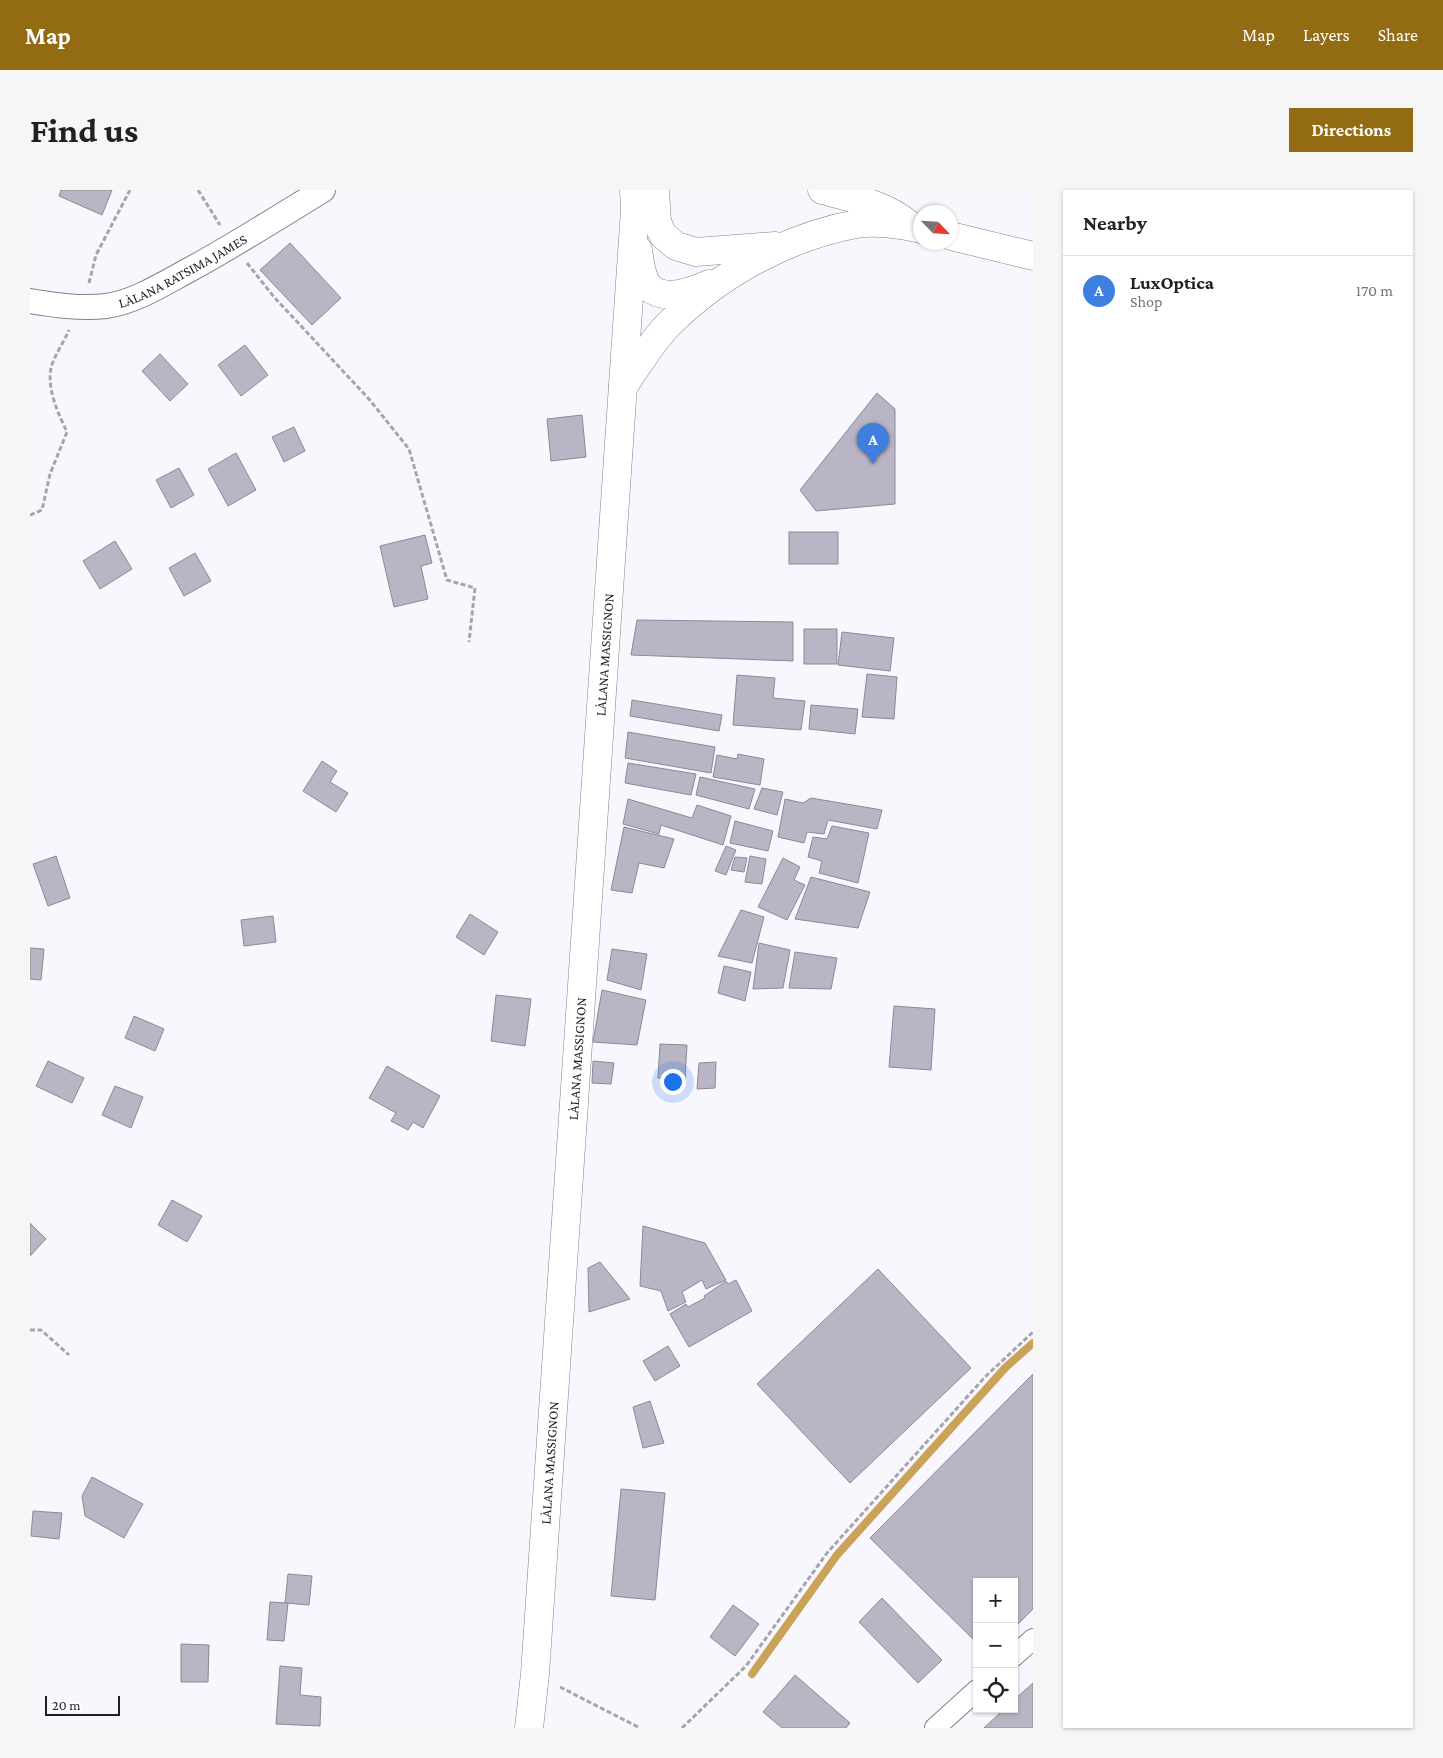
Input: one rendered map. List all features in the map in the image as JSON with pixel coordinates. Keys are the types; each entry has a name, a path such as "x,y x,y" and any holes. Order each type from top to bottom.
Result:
{"main road":[{"path":"655,190 656,222 663,235 676,246 696,252 784,246"},
{"path":"822,190 874,204 899,216 908,227"},
{"path":"634,199 637,246 643,275 650,288 663,294 680,294 703,286 736,272 784,246 858,224 908,227"},
{"name":"LÀLANA MASSIGNON","path":"529,1728 535,1674 634,199"},
{"path":"958,238 1033,256"},
{"path":"622,388 648,348 669,324 697,299 736,272"}],"street":[{"name":"LÀLANA RATSIMA JAMES","path":"30,300 54,306 82,307 106,306 132,299 233,246 323,190"},
{"path":"1018,1652 1033,1639"},
{"path":"936,1728 973,1694"}],"path":[{"path":"30,515 42,510 50,474 67,432 53,394 51,385 52,368 70,328 82,307 96,255 130,190"},
{"path":"198,190 233,246 274,297 369,399 409,449 447,580 475,588 470,642"},
{"path":"30,1330 41,1330 69,1354"},
{"path":"682,1728 746,1666 833,1546 985,1377 1033,1332"},
{"path":"535,1674 640,1728"}],"building":[{"path":"61,190 112,190 102,215 59,196"},
{"path":"290,243 341,298 312,325 260,270"},
{"path":"245,345 268,375 241,396 218,365"},
{"path":"160,354 188,384 170,401 142,371"},
{"path":"877,393 895,409 895,504 816,511 800,490"},
{"path":"582,415 586,457 551,461 547,419"},
{"path":"294,427 305,451 284,462 272,437"},
{"path":"236,453 256,490 228,506 208,469"},
{"path":"179,468 194,495 171,508 156,480"},
{"path":"789,532 838,532 838,564 789,564"},
{"path":"425,535 432,563 421,566 428,599 394,607 380,546"},
{"path":"115,541 132,569 100,589 83,561"},
{"path":"195,553 211,581 184,596 169,568"},
{"path":"637,620 793,622 793,661 631,655"},
{"path":"804,629 837,629 837,664 804,664"},
{"path":"842,632 894,638 890,671 838,665"},
{"path":"867,674 897,677 894,719 862,717"},
{"path":"737,675 775,678 773,698 805,701 801,730 733,725"},
{"path":"632,700 722,715 719,731 630,716"},
{"path":"811,705 858,709 855,734 809,729"},
{"path":"628,732 715,747 711,773 625,758"},
{"path":"738,754 764,759 760,785 713,777 717,755 737,759"},
{"path":"322,761 337,771 330,782 348,793 336,812 303,791"},
{"path":"628,763 696,774 691,795 625,783"},
{"path":"700,777 755,789 749,809 696,795"},
{"path":"762,788 783,792 777,815 754,809"},
{"path":"811,798 882,810 877,829 828,820 824,834 807,832 804,843 778,837 785,799 803,803"},
{"path":"628,799 692,818 697,805 731,816 723,845 661,825 659,834 623,824"},
{"path":"735,821 773,831 768,851 730,843"},
{"path":"832,826 869,833 858,883 819,873 822,861 808,857 813,837 827,839"},
{"path":"624,827 674,839 664,868 639,863 632,893 611,890"},
{"path":"726,846 736,850 726,875 715,871"},
{"path":"56,856 70,898 48,906 33,864"},
{"path":"750,856 766,859 762,884 745,882"},
{"path":"735,857 747,858 744,872 731,870"},
{"path":"783,858 800,867 794,880 805,885 787,920 758,907"},
{"path":"811,877 870,892 858,928 795,919"},
{"path":"741,910 764,917 752,963 718,956"},
{"path":"470,914 498,932 484,955 456,937"},
{"path":"273,916 276,942 244,946 241,920"},
{"path":"759,943 790,950 783,988 753,989"},
{"path":"30,948 44,949 41,980 30,979"},
{"path":"612,949 647,954 641,990 607,980"},
{"path":"795,952 837,958 831,989 789,988"},
{"path":"724,966 751,972 745,1001 718,993"},
{"path":"602,990 646,1000 637,1045 593,1042"},
{"path":"496,995 531,999 525,1046 491,1041"},
{"path":"894,1006 935,1009 931,1070 889,1067"},
{"path":"134,1016 164,1029 155,1051 125,1038"},
{"path":"660,1044 687,1045 685,1079 658,1078"},
{"path":"48,1061 84,1078 72,1103 36,1086"},
{"path":"593,1061 614,1063 611,1084 592,1083"},
{"path":"716,1062 715,1088 697,1089 699,1063"},
{"path":"387,1066 440,1096 423,1128 413,1122 408,1130 391,1121 396,1113 369,1098"},
{"path":"115,1086 143,1097 131,1128 102,1115"},
{"path":"172,1200 202,1216 187,1242 158,1225"},
{"path":"30,1223 46,1239 30,1256"},
{"path":"643,1226 705,1243 726,1280 706,1289 702,1280 682,1292 686,1302 668,1311 661,1291 640,1286"},
{"path":"600,1262 630,1299 589,1312 588,1268"},
{"path":"878,1269 971,1368 850,1483 757,1384"},
{"path":"736,1280 752,1311 689,1347 670,1314 686,1304 688,1307 705,1298 704,1296 726,1281 728,1284"},
{"path":"668,1346 680,1366 655,1381 643,1361"},
{"path":"1033,1374 1033,1609 1018,1624 1018,1578 973,1578 973,1639 870,1538"},
{"path":"650,1401 664,1443 643,1448 633,1407"},
{"path":"92,1477 143,1504 124,1538 85,1516 82,1496"},
{"path":"621,1489 665,1493 655,1600 611,1596"},
{"path":"33,1511 62,1513 59,1539 31,1536"},
{"path":"288,1574 312,1576 309,1605 285,1603"},
{"path":"882,1598 942,1660 918,1683 859,1622"},
{"path":"270,1602 288,1603 284,1641 267,1640"},
{"path":"733,1605 759,1624 735,1656 710,1637"},
{"path":"181,1644 209,1645 208,1682 181,1682"},
{"path":"280,1666 302,1668 300,1695 321,1697 320,1726 276,1724"},
{"path":"795,1675 850,1723 846,1728 782,1728 763,1712"},
{"path":"1033,1683 1033,1728 984,1728 1000,1713 1018,1713 1018,1696"}],"waterway":[{"path":"752,1674 837,1555 1005,1368 1033,1343"}],"place":[{"name":"LuxOptica","path":"873,464"}]}
